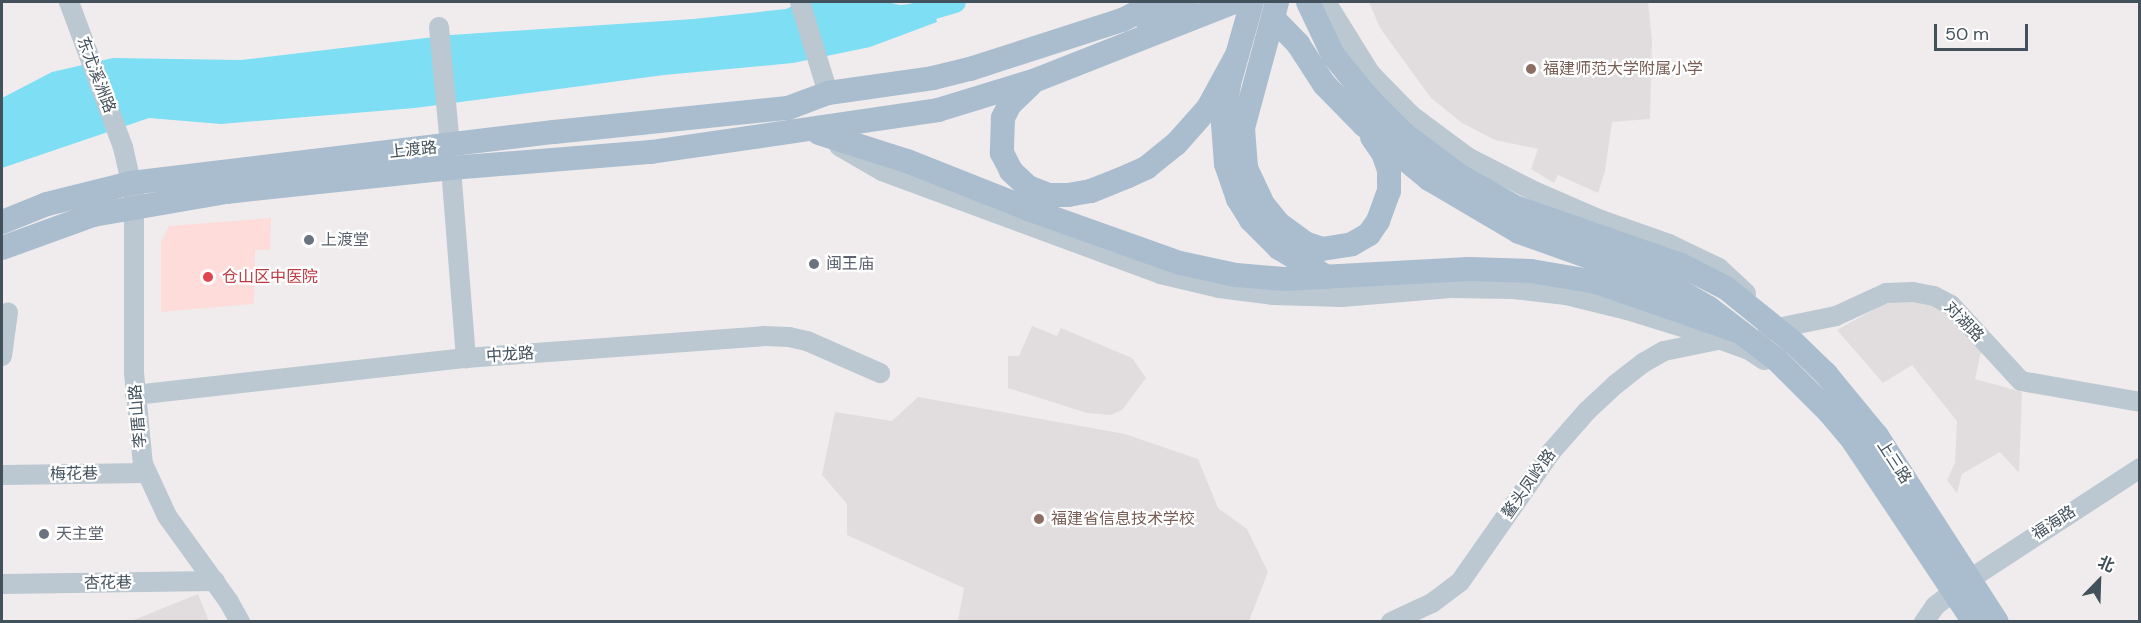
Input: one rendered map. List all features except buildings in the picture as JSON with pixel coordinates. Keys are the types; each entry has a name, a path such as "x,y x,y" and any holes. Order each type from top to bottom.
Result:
{"main road":[{"name":"上渡路","path":"2,222 47,204 133,195 226,192 451,157 554,132 788,108 825,84 909,82 970,69 1122,20 1160,2"},
{"path":"788,108 883,100 939,92 1002,76 1079,49 1185,2"},
{"name":"上渡路","path":"451,157 651,152 938,111 1036,80 1238,2"},
{"path":"1238,2 1251,16 1292,8"},
{"path":"1238,2 1238,55 1229,84 1223,133 1226,164 1238,199 1251,220 1280,248 1327,277"},
{"path":"1292,8 1247,107 1243,146 1246,168 1262,203 1284,228 1307,244 1322,249 1352,244 1369,234 1378,221 1389,190 1389,170 1383,153 1356,112"},
{"path":"1292,8 1298,44 1324,84 1429,179 1519,232 1649,274"},
{"path":"1292,8 1369,99 1404,134 1460,176 1515,207 1649,274"},
{"path":"1036,80 1010,104 1003,118 1002,153 1011,171 1028,187 1049,195 1068,195 1091,191 1146,168 1176,144 1208,108 1238,55"},
{"path":"810,130 906,161 1061,222 1180,263 1236,275 1284,279 1469,269 1531,271 1596,282 1649,274"},
{"name":"上渡路","path":"2,248 133,195"},
{"name":"上三路","path":"1649,274 1726,288 1794,343 1826,374 1877,436 1962,585 1974,621"},
{"name":"上三路","path":"1649,274 1709,308 1777,360 1804,386 1854,442 1962,585 1997,621"}],"street":[{"name":"东尤溪洲路","path":"69,2 123,147 133,195"},
{"path":"800,2 825,84"},
{"path":"1326,2 1370,73 1411,115 1469,158 1574,208 1669,244 1719,268 1794,343"},
{"path":"439,27 466,358"},
{"path":"810,130 882,171 1160,274 1219,288 1273,295 1342,297 1450,288 1547,293 1627,309 1705,334 1749,350 1804,386"},
{"name":"李厝山路","path":"133,195 135,395 140,446 146,474 173,526 215,582 240,621"},
{"path":"1547,293 1574,208"},
{"name":"对湖路","path":"1672,348 1825,320 1858,308 1886,293 1902,292 1934,296 1951,305 2002,364 2021,381 2139,402"},
{"path":"2,356 8,312"},
{"name":"中龙路","path":"135,395 466,358 771,336 807,341 880,373"},
{"name":"鳌头凤岭路","path":"1391,621 1432,603 1454,588 1551,452 1574,425 1637,368 1653,356 1672,348"},
{"name":"福海路","path":"1926,618 1962,585 2139,468"},
{"name":"梅花巷","path":"2,475 146,474"},
{"name":"杏花巷","path":"2,584 215,582"}],"shaded area":[{"name":"福建师范大学附属小学","path":"1369,2 1648,2 1652,40 1650,119 1612,122 1605,171 1598,193 1558,175 1554,183 1531,169 1538,149 1495,140 1462,123 1431,98 1380,28"},
{"name":"仓山区中医院","path":"271,218 270,250 255,250 254,304 161,312 161,242 169,226"},
{"path":"1901,300 1925,302 1946,311 1982,348 1975,379 2022,392 2019,473 2000,452 1962,474 1957,493 1947,480 1955,463 1957,421 1912,365 1883,383 1837,330 1882,305"},
{"path":"1032,326 1057,336 1061,328 1132,358 1146,378 1122,410 1111,415 1087,413 1008,388 1008,356 1019,356"},
{"name":"福建省信息技术学校","path":"918,397 1125,434 1198,459 1218,508 1247,529 1268,572 1249,621 958,621 964,588 847,535 847,504 822,475 835,412 892,421"},
{"path":"198,594 209,621 206,622 129,622"}],"water":[{"path":"801,2 887,2 900,5 932,2 937,22 870,47 793,63 664,75 415,108 221,124 149,118 2,168 2,98 52,72 113,58 241,60 451,35 694,19 786,9"}],"waterway":[{"path":"904,17 955,2"}],"place":[{"name":"福建师范大学附属小学","path":"1531,69"},
{"name":"上渡堂","path":"309,240"},
{"name":"闽王庙","path":"814,264"},
{"name":"仓山区中医院","path":"208,277"},
{"name":"福建省信息技术学校","path":"1039,519"},
{"name":"天主堂","path":"44,534"}]}
